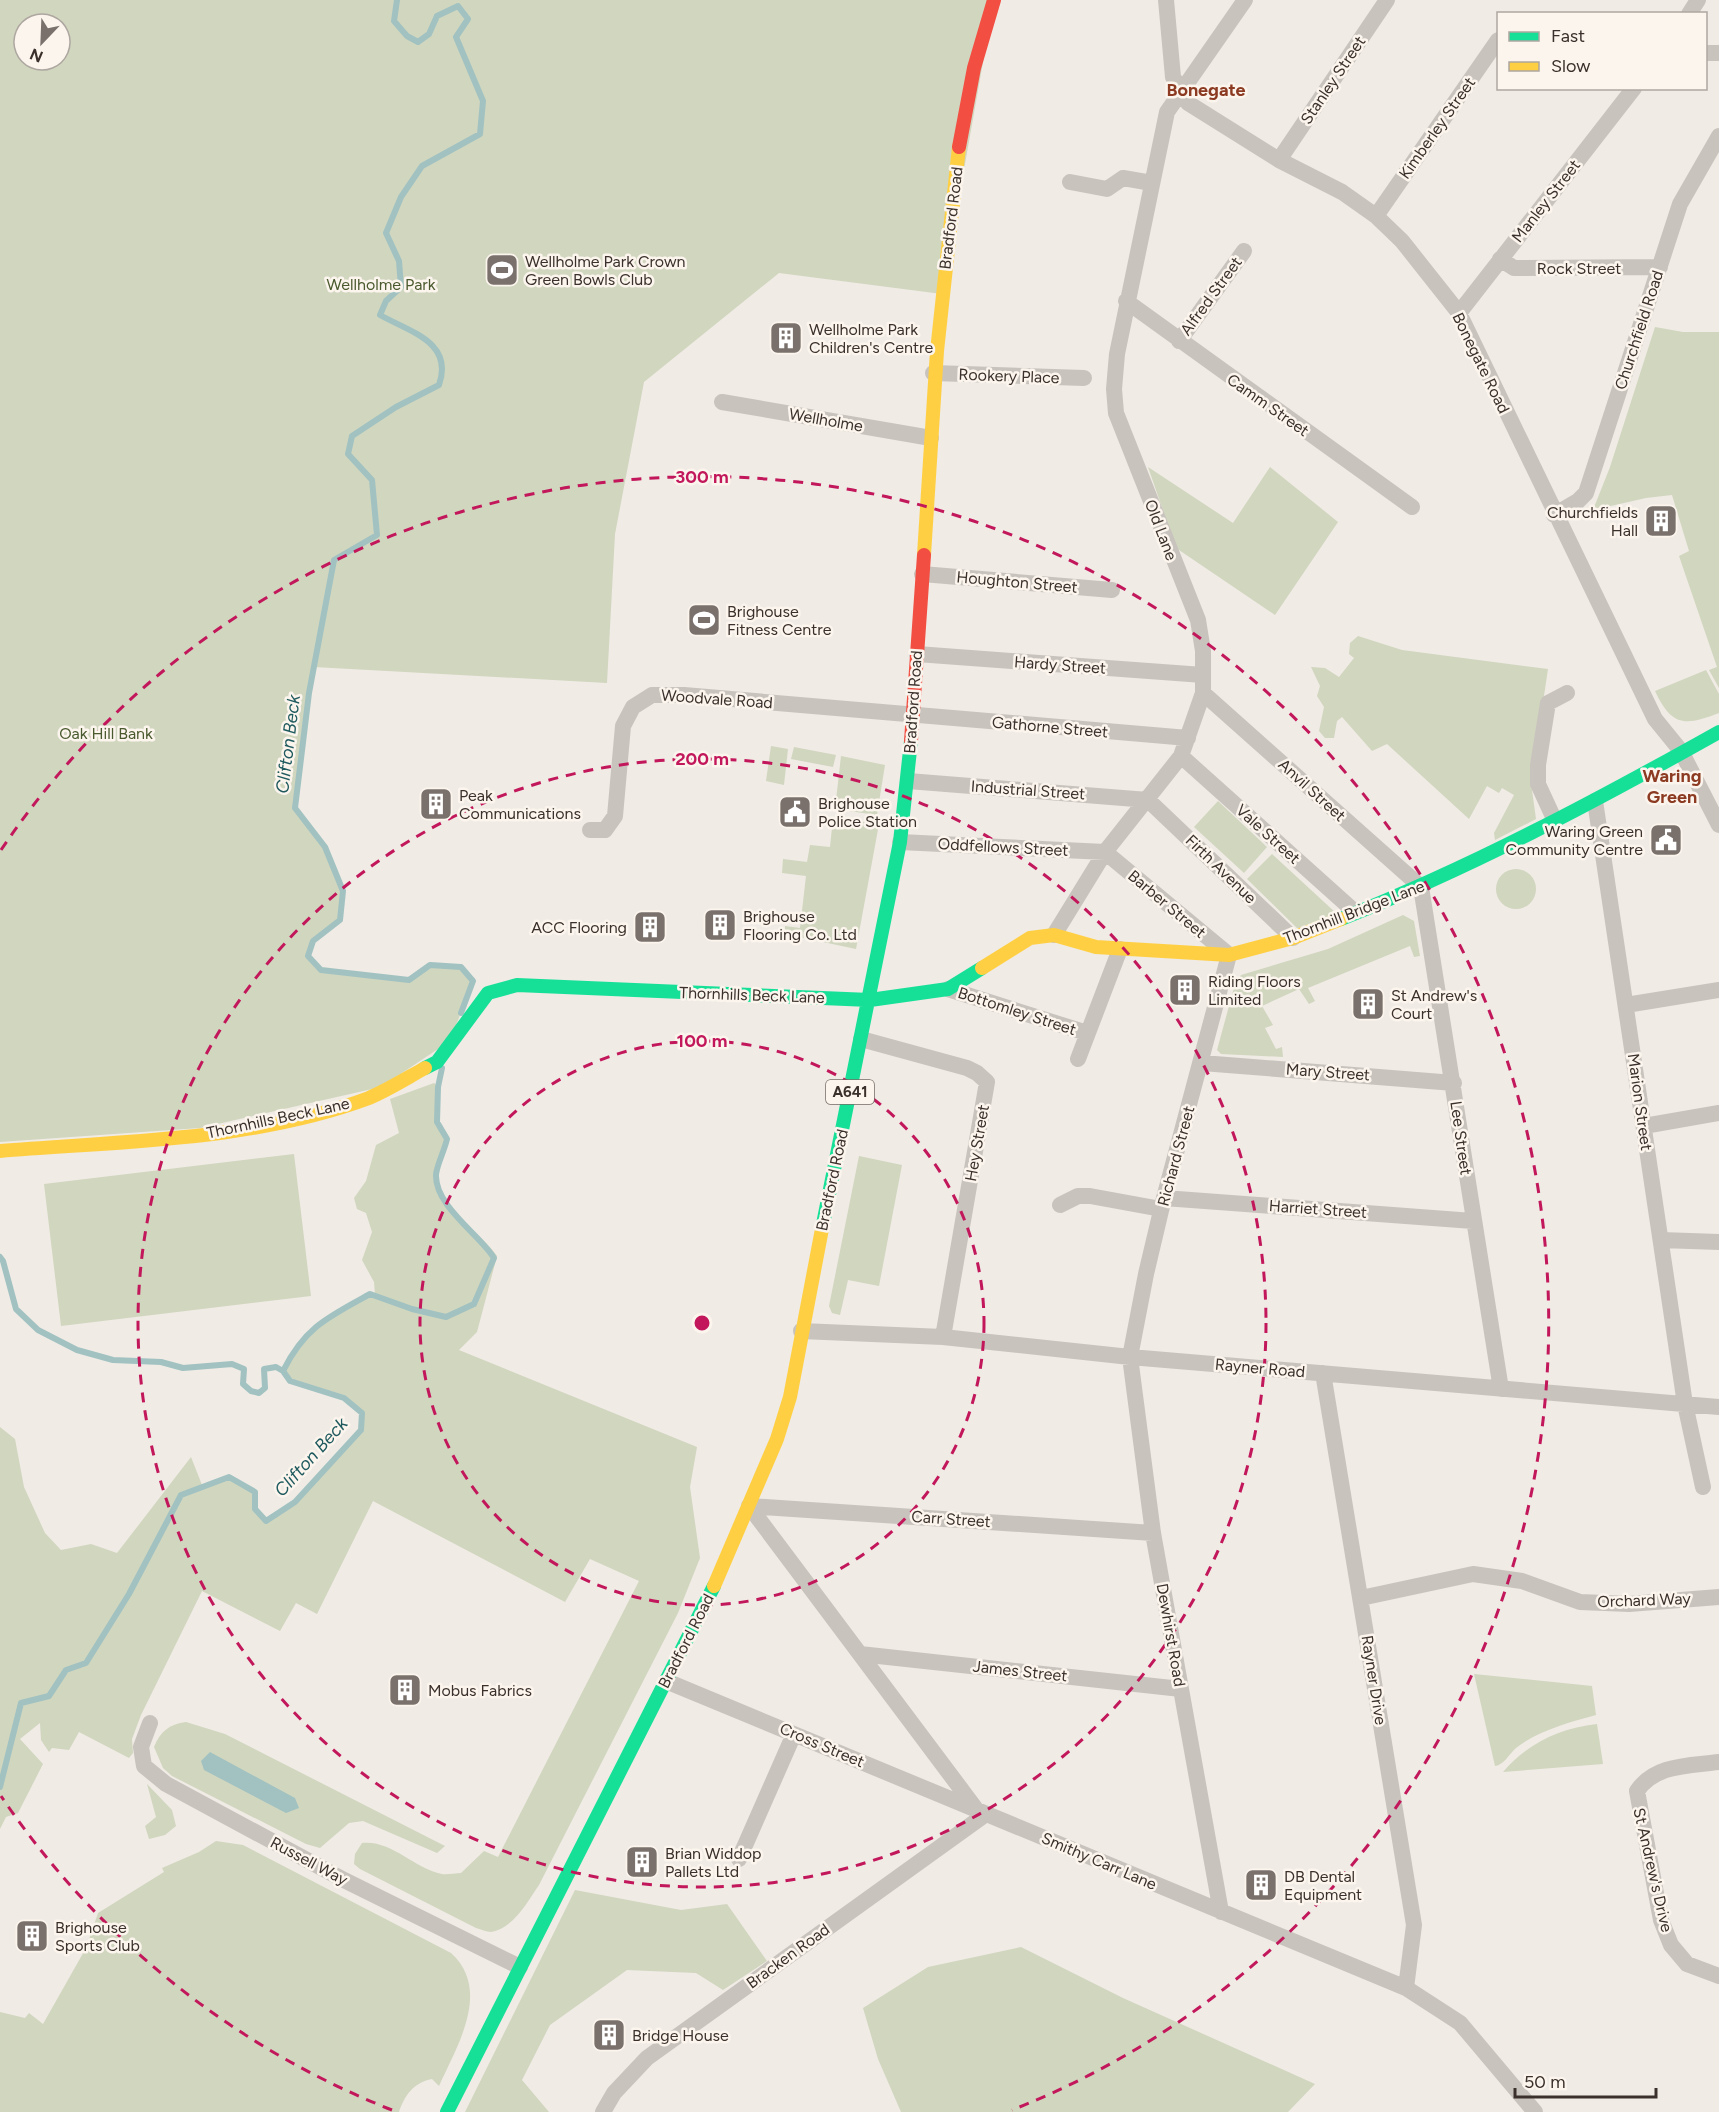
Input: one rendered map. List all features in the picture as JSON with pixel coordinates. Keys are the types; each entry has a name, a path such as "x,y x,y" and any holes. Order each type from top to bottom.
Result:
{"main road":[{"name":"Bradford Road","path":"447,2112 717,1580 777,1439 790,1397 801,1330 870,1000 900,842 908,781 917,654 933,374 950,215 972,78 994,0"},
{"name":"Thornhill Bridge Lane","path":"1054,934 1096,947 1228,955 1293,938 1421,887 1595,801 1681,751 1719,732"},
{"path":"870,1000 948,989 1030,938 1054,934"},
{"name":"Thornhills Beck Lane","path":"0,1151 216,1134 328,1111 371,1097 437,1062 488,993 502,987 517,985 870,1000"}],"street":[{"name":"Bonegate Road","path":"1166,0 1173,77 1188,103 1279,160 1342,192 1376,216 1402,241 1459,313 1554,515 1589,580 1655,719 1681,751 1718,818"},
{"name":"Old Lane","path":"1054,934 1105,852 1181,756 1203,693 1198,620 1116,413 1114,389 1126,301 1167,112 1245,0"},
{"name":"Stanley Street","path":"1279,160 1387,0"},
{"name":"Kimberley Street","path":"1376,216 1497,41"},
{"name":"Manley Street","path":"1459,313 1632,90"},
{"name":"Churchfield Road","path":"1554,515 1578,501 1586,492 1680,204 1718,141"},
{"path":"1070,182 1107,189 1123,178 1152,183"},
{"name":"Alfred Street","path":"1179,341 1244,251"},
{"name":"Rock Street","path":"1500,260 1514,268 1660,267"},
{"name":"Camm Street","path":"1126,301 1412,507"},
{"name":"Rookery Place","path":"933,374 1084,378"},
{"name":"Wellholme","path":"722,402 931,438"},
{"name":"Houghton Street","path":"922,574 1112,590"},
{"name":"Hardy Street","path":"917,654 1203,675"},
{"name":"Anvil Street","path":"1203,693 1421,887"},
{"path":"1555,821 1538,784 1538,765 1548,704 1567,693"},
{"name":"Woodvale Road","path":"590,830 605,830 615,816 623,726 633,707 652,696 684,695 911,715"},
{"name":"Gathorne Street","path":"911,715 1188,738"},
{"name":"Vale Street","path":"1181,756 1355,912"},
{"name":"Industrial Street","path":"908,781 1148,800"},
{"name":"Firth Avenue","path":"1148,800 1293,938"},
{"name":"Marion Street","path":"1595,801 1685,1404 1703,1487"},
{"name":"Oddfellows Street","path":"900,842 1105,852"},
{"name":"Barber Street","path":"1105,852 1228,955"},
{"name":"Lee Street","path":"1421,887 1501,1389"},
{"path":"1078,1059 1120,949"},
{"name":"Richard Street","path":"1130,1358 1162,1204 1202,1063 1228,955"},
{"name":"Bottomley Street","path":"948,989 1087,1033"},
{"path":"1626,1005 1719,990"},
{"name":"Hey Street","path":"861,1039 967,1068 977,1072 987,1082 943,1337"},
{"name":"Mary Street","path":"1202,1063 1454,1083"},
{"path":"1644,1126 1719,1113"},
{"name":"Harriet Street","path":"1060,1205 1078,1196 1090,1196 1162,1204 1473,1221"},
{"path":"1661,1240 1719,1242"},
{"name":"Rayner Road","path":"801,1330 943,1337 1130,1358 1719,1407"},
{"name":"Dewhirst Road","path":"1130,1358 1153,1533 1221,1912"},
{"name":"Rayner Drive","path":"1323,1373 1414,1925 1406,1988"},
{"path":"749,1506 981,1812"},
{"name":"Carr Street","path":"749,1506 1153,1533"},
{"name":"Orchard Way","path":"1360,1598 1473,1574 1522,1581 1580,1602 1629,1604 1719,1597"},
{"name":"James Street","path":"860,1654 1181,1689"},
{"name":"Cross Street","path":"666,1681 981,1812"},
{"name":"Russell Way","path":"150,1723 141,1746 144,1766 166,1784 344,1880 520,1967"},
{"path":"739,1859 794,1734"},
{"name":"St Andrew's Drive","path":"1719,1762 1664,1769 1642,1782 1637,1791 1661,1920 1671,1945 1687,1964 1719,1976"},
{"name":"Smithy Carr Lane","path":"981,1812 1406,1988 1461,2024 1535,2112"},
{"name":"Bracken Road","path":"603,2112 614,2093 647,2058 981,1812"}],"green space":[{"name":"Wellholme Park","path":"0,0 994,0 942,294 779,273 644,382 615,534 607,683 314,667 295,808 325,847 343,891 340,920 313,941 308,956 321,970 409,980 430,965 461,967 473,981 450,1041 381,1087 200,1128 0,1142"},
{"path":"1655,327 1683,332 1719,332 1719,688 1709,670 1717,667 1679,556 1689,551 1672,495 1646,498 1593,510 1610,467"},
{"path":"1148,467 1233,523 1270,467 1338,522 1275,615 1176,548"},
{"path":"1358,636 1402,650 1548,669 1531,783 1536,819 1495,840 1494,833 1514,795 1502,788 1499,793 1487,786 1469,819 1387,744 1372,751 1342,717 1337,721 1334,738 1325,738 1319,731 1324,707 1317,696 1320,686 1311,667 1325,668 1339,677 1354,658 1349,654 1350,643"},
{"path":"1706,670 1719,694 1719,713 1688,721 1674,717 1661,703 1655,691"},
{"path":"771,746 788,749 784,785 766,781"},
{"path":"794,747 836,755 833,767 791,759"},
{"path":"841,756 885,765 877,815 835,809"},
{"path":"1218,801 1267,847 1244,873 1194,827"},
{"path":"833,818 879,824 856,949 785,934 785,926 800,928 806,876 782,873 783,859 807,862 810,845 830,847"},
{"path":"1272,854 1336,913 1298,929 1247,879"},
{"path":"1516,869 1530,875 1536,889 1530,903 1516,909 1502,903 1496,889 1502,875"},
{"path":"1403,915 1414,921 1420,956 1414,957 1410,946 1308,988 1315,1001 1309,1004 1299,989 1262,1006 1273,1025 1265,1028 1276,1049 1282,1047 1283,1057 1221,1054 1217,1050 1235,984 1241,975 1328,949"},
{"path":"434,1083 440,1087 439,1121 449,1137 439,1174 440,1186 452,1208 497,1256 477,1332 459,1350 697,1447 690,1487 700,1558 678,1613 539,1885 513,1920 499,1930 489,1932 476,1928 360,1869 354,1864 355,1854 362,1843 373,1843 393,1850 431,1871 444,1874 461,1873 484,1851 498,1857 639,1581 590,1559 565,1602 373,1501 317,1614 296,1603 280,1631 202,1591 141,1715 132,1739 133,1753 129,1758 79,1732 69,1750 52,1748 49,1752 41,1740 40,1723 20,1739 43,1764 18,1813 6,1817 0,1829 0,1427 15,1439 24,1487 45,1533 61,1550 91,1544 117,1553 191,1457 202,1485 229,1477 255,1492 255,1509 266,1521 295,1502 361,1430 362,1414 344,1398 290,1381 283,1371 291,1356 309,1333 342,1310 370,1294 375,1295 374,1282 362,1260 372,1232 366,1213 357,1209 354,1198 366,1181 376,1145 399,1133 390,1099"},
{"path":"294,1154 311,1296 61,1326 44,1184"},
{"path":"859,1156 902,1165 879,1286 848,1280 840,1315 832,1313 829,1306"},
{"path":"1474,1674 1592,1686 1596,1715 1565,1724 1524,1742 1501,1764 1495,1766"},
{"path":"186,1722 225,1734 445,1846 437,1853 363,1821 349,1823 320,1848 306,1844 172,1776 163,1768 154,1747 156,1742 170,1727"},
{"path":"1597,1724 1603,1764 1503,1772 1522,1753 1545,1739 1570,1729"},
{"path":"147,1784 172,1810 176,1826 165,1835 149,1839 145,1826 156,1817"},
{"path":"216,1841 243,1845 451,1953 463,1968 469,1984 470,2001 462,2036 439,2086 432,2079 420,2083 407,2095 399,2112 0,2112 0,2012 25,2018 29,2013 43,2024 86,1948 98,1913 164,1872 162,1868 199,1852"},
{"path":"575,1890 681,1910 727,1904 767,1961 723,1990 696,1973 627,1970 550,2025 522,2080 549,2112 465,2112"},
{"path":"1021,1947 1123,1998 1315,2084 1288,2112 901,2112 878,2059 863,2008 928,1967"}],"water":[{"path":"210,1752 295,1798 299,1808 286,1813 204,1770 201,1761"}],"waterway":[{"name":"Clifton Beck","path":"397,0 394,21 407,36 418,42 429,34 437,16 458,6 468,19 456,37 483,101 480,134 422,166 401,197 386,233 399,261 401,287 386,301 380,315 426,340 435,348 442,370 439,385 396,407 352,436 348,454 372,480 377,535 334,560 309,693 295,808 325,847 343,891 340,920 313,941 308,956 321,970 409,980 430,965 461,967 473,981 461,1013"},
{"name":"Clifton Beck","path":"0,1787 21,1703 49,1696 66,1670 86,1663 129,1594 181,1495 229,1477 255,1492 255,1509 266,1521 295,1502 361,1430 362,1413 344,1398 290,1381 283,1371 291,1356 309,1333 330,1317 370,1294 412,1309 446,1317 474,1304 494,1258 450,1209 438,1187 436,1172 447,1139 437,1122 438,1087 442,1068"},
{"path":"0,1257 16,1309 38,1330 77,1350 113,1360 161,1362 183,1368 232,1364 244,1369 243,1384 251,1391 259,1393 265,1388 264,1369 276,1367 283,1371"}],"traffic: fast":[{"path":"1341,919 1438,878 1533,832 1719,732"},
{"path":"822,1229 900,842 911,741"},
{"path":"425,1068 437,1062 488,993 517,985 870,1000 948,989 982,968"},
{"path":"447,2112 714,1586"}],"traffic: slow":[{"path":"924,555 937,351 959,147"},
{"path":"982,968 1030,938 1054,935 1096,947 1229,955 1293,938 1341,919"},
{"path":"0,1151 187,1137 280,1123 369,1098 425,1068"},
{"path":"714,1586 777,1439 790,1397 822,1229"}],"traffic: jam":[{"path":"959,147 974,68 994,0"},
{"path":"911,741 924,555"}],"place":[{"name":"Wellholme Park Crown Green Bowls Club","path":"502,270"},
{"name":"Wellholme Park Children's Centre","path":"786,338"},
{"name":"Churchfields Hall","path":"1661,521"},
{"name":"Brighouse Fitness Centre","path":"704,620"},
{"name":"Peak Communications","path":"436,804"},
{"name":"Brighouse Police Station","path":"795,812"},
{"name":"Waring Green Community Centre","path":"1666,840"},
{"name":"Brighouse Flooring Co. Ltd","path":"720,925"},
{"name":"ACC Flooring","path":"650,927"},
{"name":"Riding Floors Limited","path":"1185,990"},
{"name":"St Andrew's Court","path":"1368,1004"},
{"name":"Mobus Fabrics","path":"405,1690"},
{"name":"Brian Widdop Pallets Ltd","path":"642,1862"},
{"name":"DB Dental Equipment","path":"1261,1885"},
{"name":"Brighouse Sports Club","path":"32,1936"},
{"name":"Bridge House","path":"609,2035"}],"district":[{"name":"Bonegate","path":"1206,90"},
{"name":"Waring Green","path":"1672,786"}],"park label":[{"name":"Oak Hill Bank","path":"106,733"}]}
